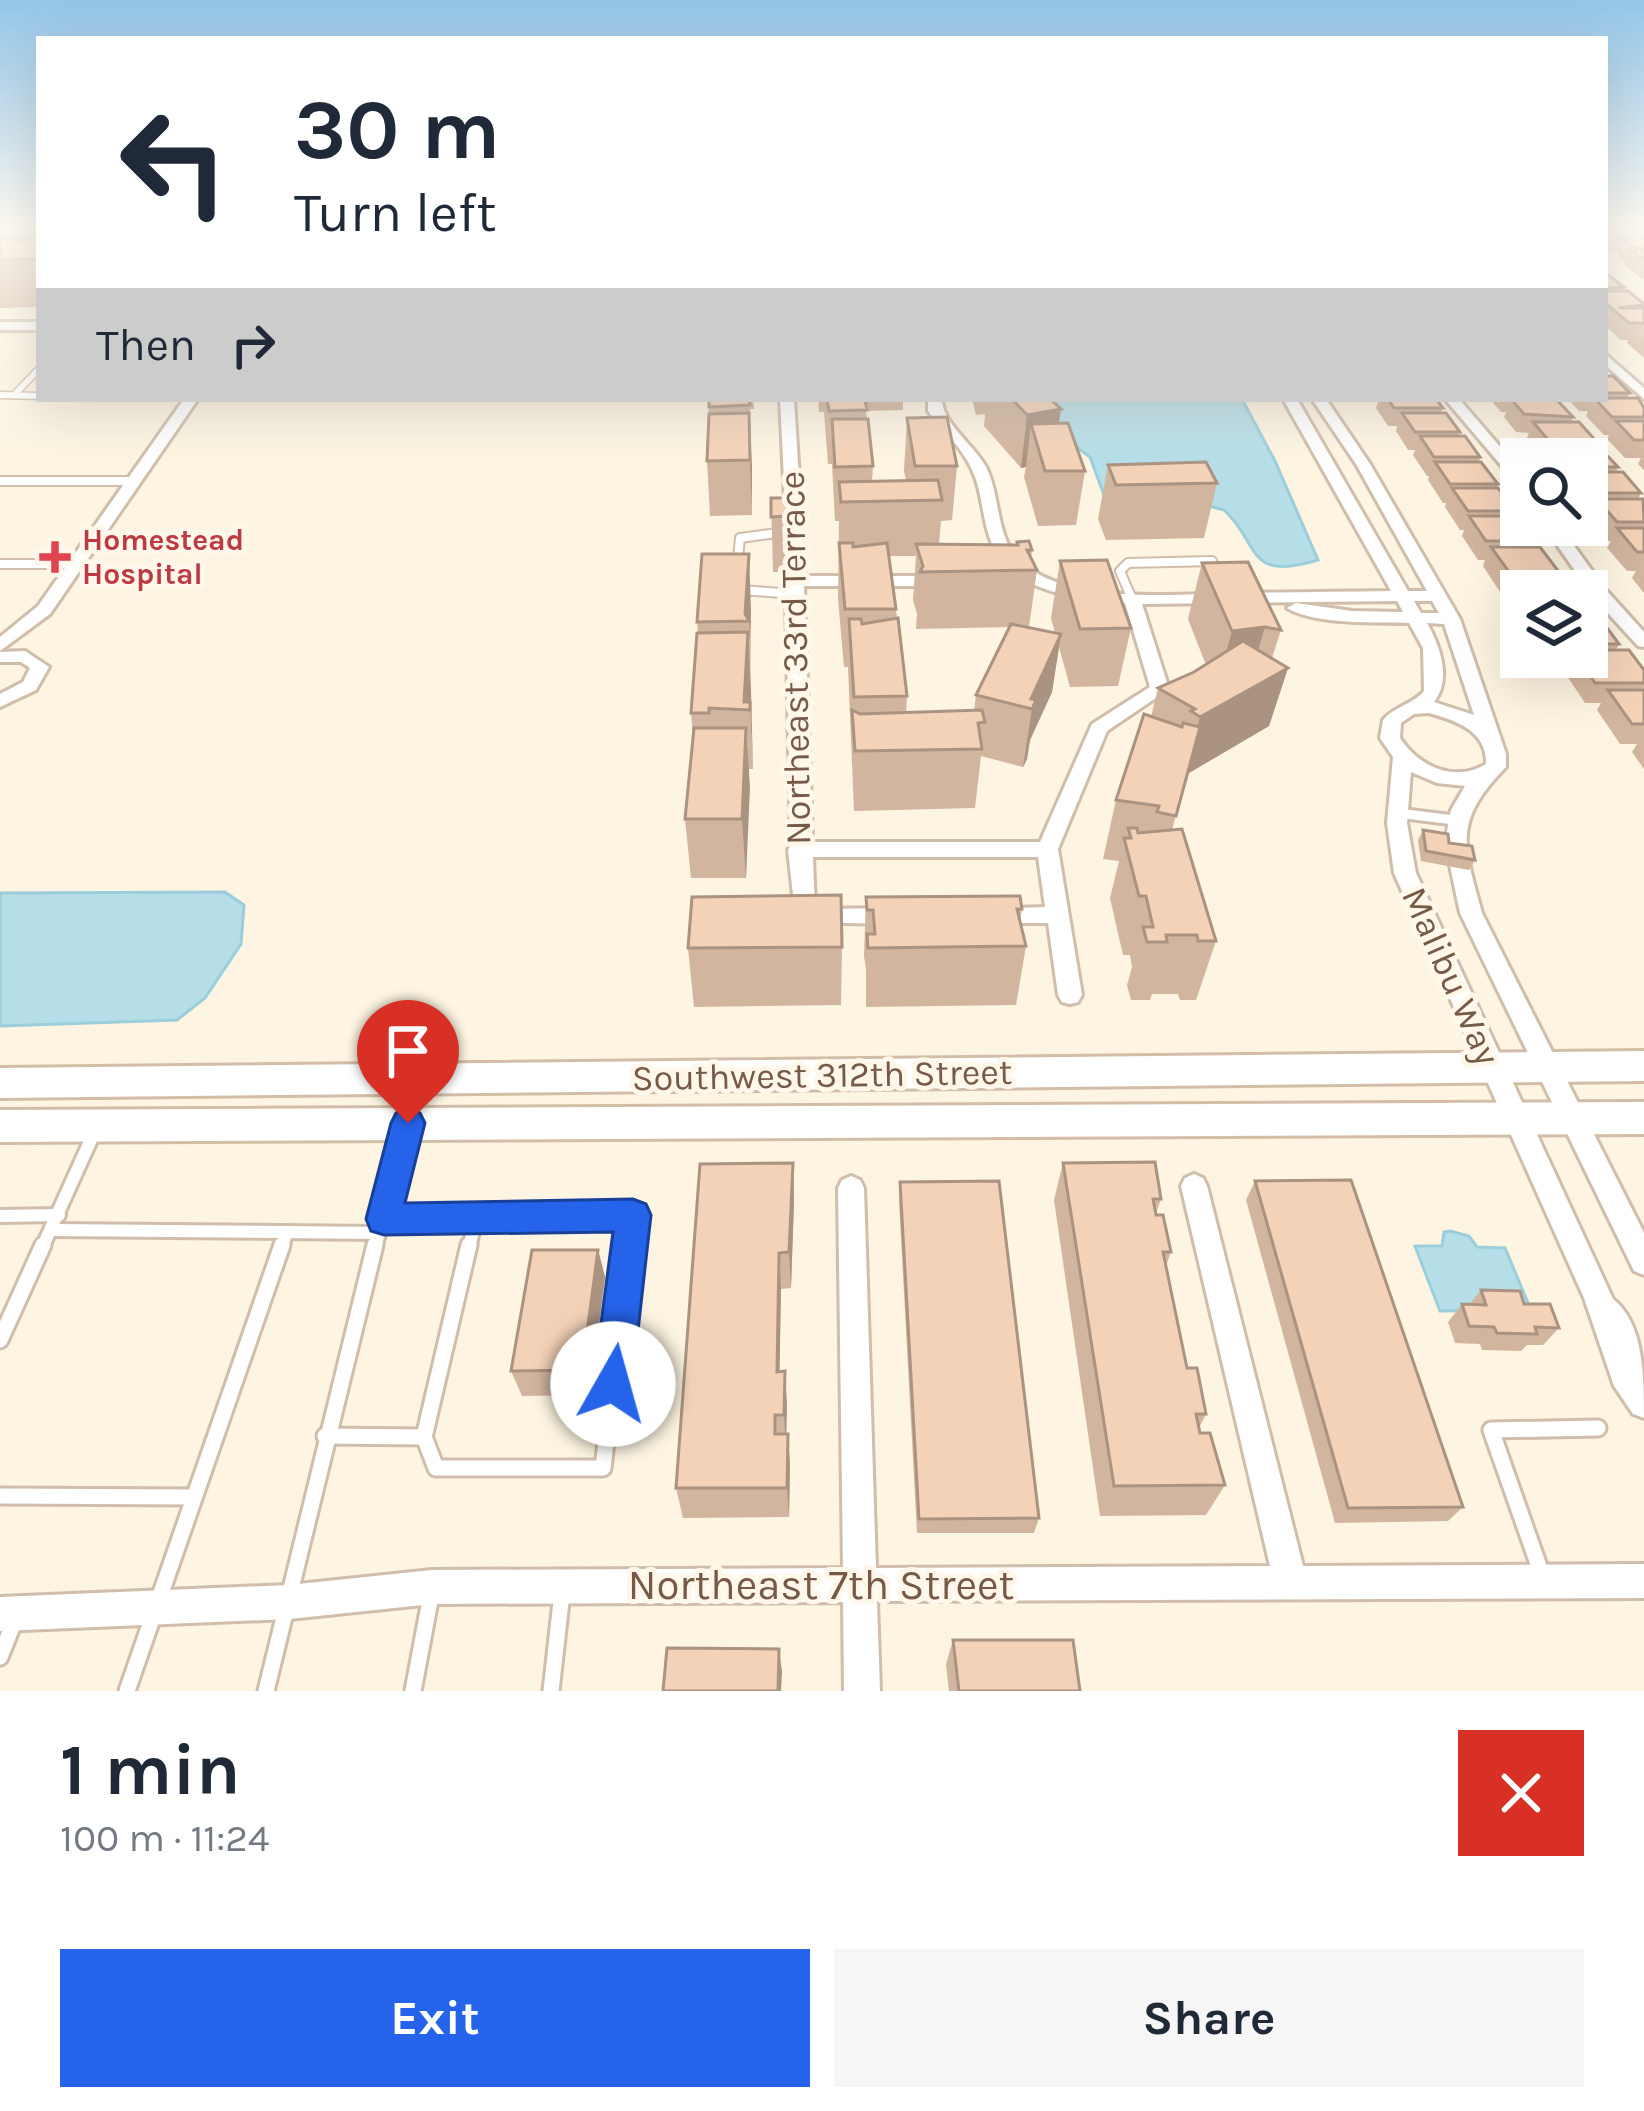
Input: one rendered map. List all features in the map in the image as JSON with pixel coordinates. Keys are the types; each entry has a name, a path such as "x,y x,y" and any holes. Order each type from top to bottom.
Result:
{"main road":[{"name":"Southwest 312th Street","path":"0,1083 1644,1066"},
{"path":"408,1123 414,1110 459,1098 766,1094 819,1075"},
{"name":"Southwest 312th Street","path":"0,1126 1644,1118"}],"street":[{"path":"0,326 36,326"},
{"path":"1608,361 1644,395"},
{"path":"1608,378 1625,377"},
{"path":"0,646 44,610 189,402"},
{"name":"Northeast 33rd Terrace","path":"788,402 800,850 793,917 919,916"},
{"path":"935,402 935,411 984,479 1009,569 1083,594 1132,599 1438,596"},
{"name":"Malibu Way","path":"1292,402 1432,648 1433,692 1420,708 1399,714 1389,728 1403,757 1398,813 1405,873 1598,1298"},
{"path":"1320,402 1363,464 1451,619 1498,752 1496,767 1454,820"},
{"path":"1455,402 1500,455"},
{"path":"1566,546 1600,594 1644,642"},
{"path":"795,588 969,578"},
{"path":"1261,598 1352,616 1451,619"},
{"path":"1070,995 1047,849 1099,728 1160,689 1132,599"},
{"path":"0,714 40,674 35,659 46,621 44,610"},
{"path":"0,657 35,659"},
{"path":"0,701 21,692"},
{"path":"1420,708 1452,712 1490,736"},
{"path":"1403,757 1443,778 1484,777"},
{"name":"Malibu Way","path":"1454,820 1456,855 1471,913 1644,1262"},
{"path":"800,850 1047,849"},
{"path":"965,915 1057,915"},
{"path":"1195,1186 1291,1583"},
{"path":"851,1188 862,1691"},
{"path":"1598,1298 1630,1337 1644,1372"},
{"path":"1598,1298 1625,1375 1644,1403"},
{"name":"Northeast 7th Street","path":"9,1613 289,1602 432,1587 1644,1581"}],"lane":[{"path":"14,395 36,372"},
{"path":"0,395 36,396"},
{"path":"0,481 133,481"},
{"path":"794,532 749,534 736,544 737,589 795,588"},
{"path":"1104,563 1212,561"},
{"path":"0,563 77,564"},
{"path":"1128,563 1120,572 1132,599"},
{"path":"1398,813 1454,820"},
{"path":"266,1691 325,1436 408,1123"},
{"path":"0,1340 98,1124"},
{"path":"0,1216 59,1215"},
{"path":"51,1230 287,1232 476,1218 633,1215 603,1468 436,1468 424,1437 476,1218"},
{"path":"128,1691 287,1232"},
{"path":"1544,1581 1491,1430 1598,1428"},
{"path":"325,1436 424,1437"},
{"path":"0,1496 194,1497"},
{"path":"551,1691 563,1586"},
{"path":"413,1691 432,1587"},
{"path":"0,1657 9,1613"}],"water":[{"path":"1039,402 1244,402 1318,560 1295,566 1266,563 1224,510 1104,495 1090,457 1067,440"},
{"path":"225,892 244,905 241,944 205,998 177,1020 0,1026 0,893"},
{"path":"1444,1232 1469,1236 1477,1247 1505,1248 1531,1310 1440,1311 1415,1246 1442,1246"}],"building":[{"path":"1610,307 1644,308 1644,323 1629,323"},
{"path":"1608,376 1613,376 1630,393 1608,393"},
{"path":"1638,398 1644,417 1612,417 1598,402"},
{"path":"709,402 750,405 709,407"},
{"path":"828,402 866,402 867,410 829,411"},
{"path":"1015,402 1053,402 1061,409 1027,415"},
{"path":"1390,402 1438,402 1443,408 1394,408"},
{"path":"1514,402 1559,402 1573,417 1524,414"},
{"path":"749,413 750,460 707,461 709,414"},
{"path":"1402,413 1446,413 1460,432 1415,432"},
{"path":"947,417 957,466 915,466 907,418"},
{"path":"832,419 868,419 873,466 835,467"},
{"path":"1616,421 1644,421 1644,440 1634,440"},
{"path":"1533,422 1579,422 1593,438 1547,438"},
{"path":"1068,423 1085,471 1045,471 1031,424"},
{"path":"1420,436 1465,436 1480,457 1434,457"},
{"path":"1206,462 1217,483 1116,485 1108,465"},
{"path":"1435,462 1481,462 1498,484 1450,484"},
{"path":"1608,472 1623,472 1641,493 1608,493"},
{"path":"938,480 942,500 841,502 839,482"},
{"path":"1452,488 1500,491 1500,511 1468,511"},
{"path":"771,498 789,498 789,516 771,517"},
{"path":"1608,499 1643,499 1644,522 1617,522 1608,512"},
{"path":"1469,516 1500,516 1500,541 1486,541"},
{"path":"1617,528 1644,528 1644,552 1637,552"},
{"path":"1029,541 1032,550 1027,550 1037,570 920,572 923,566 916,544 1018,545"},
{"path":"839,543 853,543 853,547 887,543 896,609 845,609"},
{"path":"1491,547 1540,547 1557,570 1508,570"},
{"path":"702,554 749,554 745,614 749,621 697,622"},
{"path":"1107,560 1131,628 1080,629 1060,561"},
{"path":"1248,562 1281,630 1232,631 1202,563"},
{"path":"898,618 907,696 854,697 849,619 861,619 862,624"},
{"path":"1011,624 1061,634 1031,699 1036,700 1032,709 976,695"},
{"path":"748,632 744,702 750,702 750,710 709,708 709,713 691,713 697,633"},
{"path":"1243,641 1288,668 1200,717 1191,711 1195,709 1158,688 1194,672"},
{"path":"1608,650 1629,650 1644,670 1644,683 1595,683 1592,678 1608,678"},
{"path":"1608,690 1644,690 1644,724 1632,724"},
{"path":"852,710 860,714 982,710 985,722 978,723 982,749 855,751"},
{"path":"1144,714 1182,727 1183,723 1200,727 1176,816 1157,812 1159,806 1116,800"},
{"path":"694,728 746,728 742,819 685,819"},
{"path":"1128,828 1137,828 1138,833 1182,829 1216,941 1198,941 1197,935 1166,935 1167,942 1147,942 1143,927 1153,927 1146,896 1139,896 1124,838 1131,838"},
{"path":"1423,830 1448,834 1449,843 1472,846 1475,860 1426,851"},
{"path":"841,895 842,947 688,948 692,897"},
{"path":"1020,896 1022,909 1017,909 1026,946 868,948 867,934 875,934 873,910 867,910 866,897"},
{"path":"1155,1162 1161,1199 1153,1199 1156,1215 1163,1215 1171,1252 1163,1252 1187,1368 1197,1368 1206,1414 1196,1414 1200,1433 1210,1433 1225,1485 1114,1486 1063,1163"},
{"path":"793,1163 789,1252 779,1253 777,1372 785,1371 784,1415 775,1415 775,1434 788,1434 787,1488 676,1488 700,1164"},
{"path":"1351,1180 1463,1507 1348,1508 1255,1181"},
{"path":"999,1181 1039,1518 919,1519 900,1182"},
{"path":"532,1250 598,1250 582,1370 511,1371"},
{"path":"1481,1290 1520,1291 1524,1304 1550,1304 1559,1328 1535,1327 1537,1334 1497,1333 1494,1327 1469,1326 1462,1304 1486,1305"},
{"path":"953,1640 1073,1640 1080,1691 959,1691"},
{"path":"667,1648 779,1649 778,1691 663,1691"}],"place":[{"name":"Homestead Hospital","path":"55,557"}],"route":[{"path":"408,1123 384,1219 633,1215 613,1384"}]}
